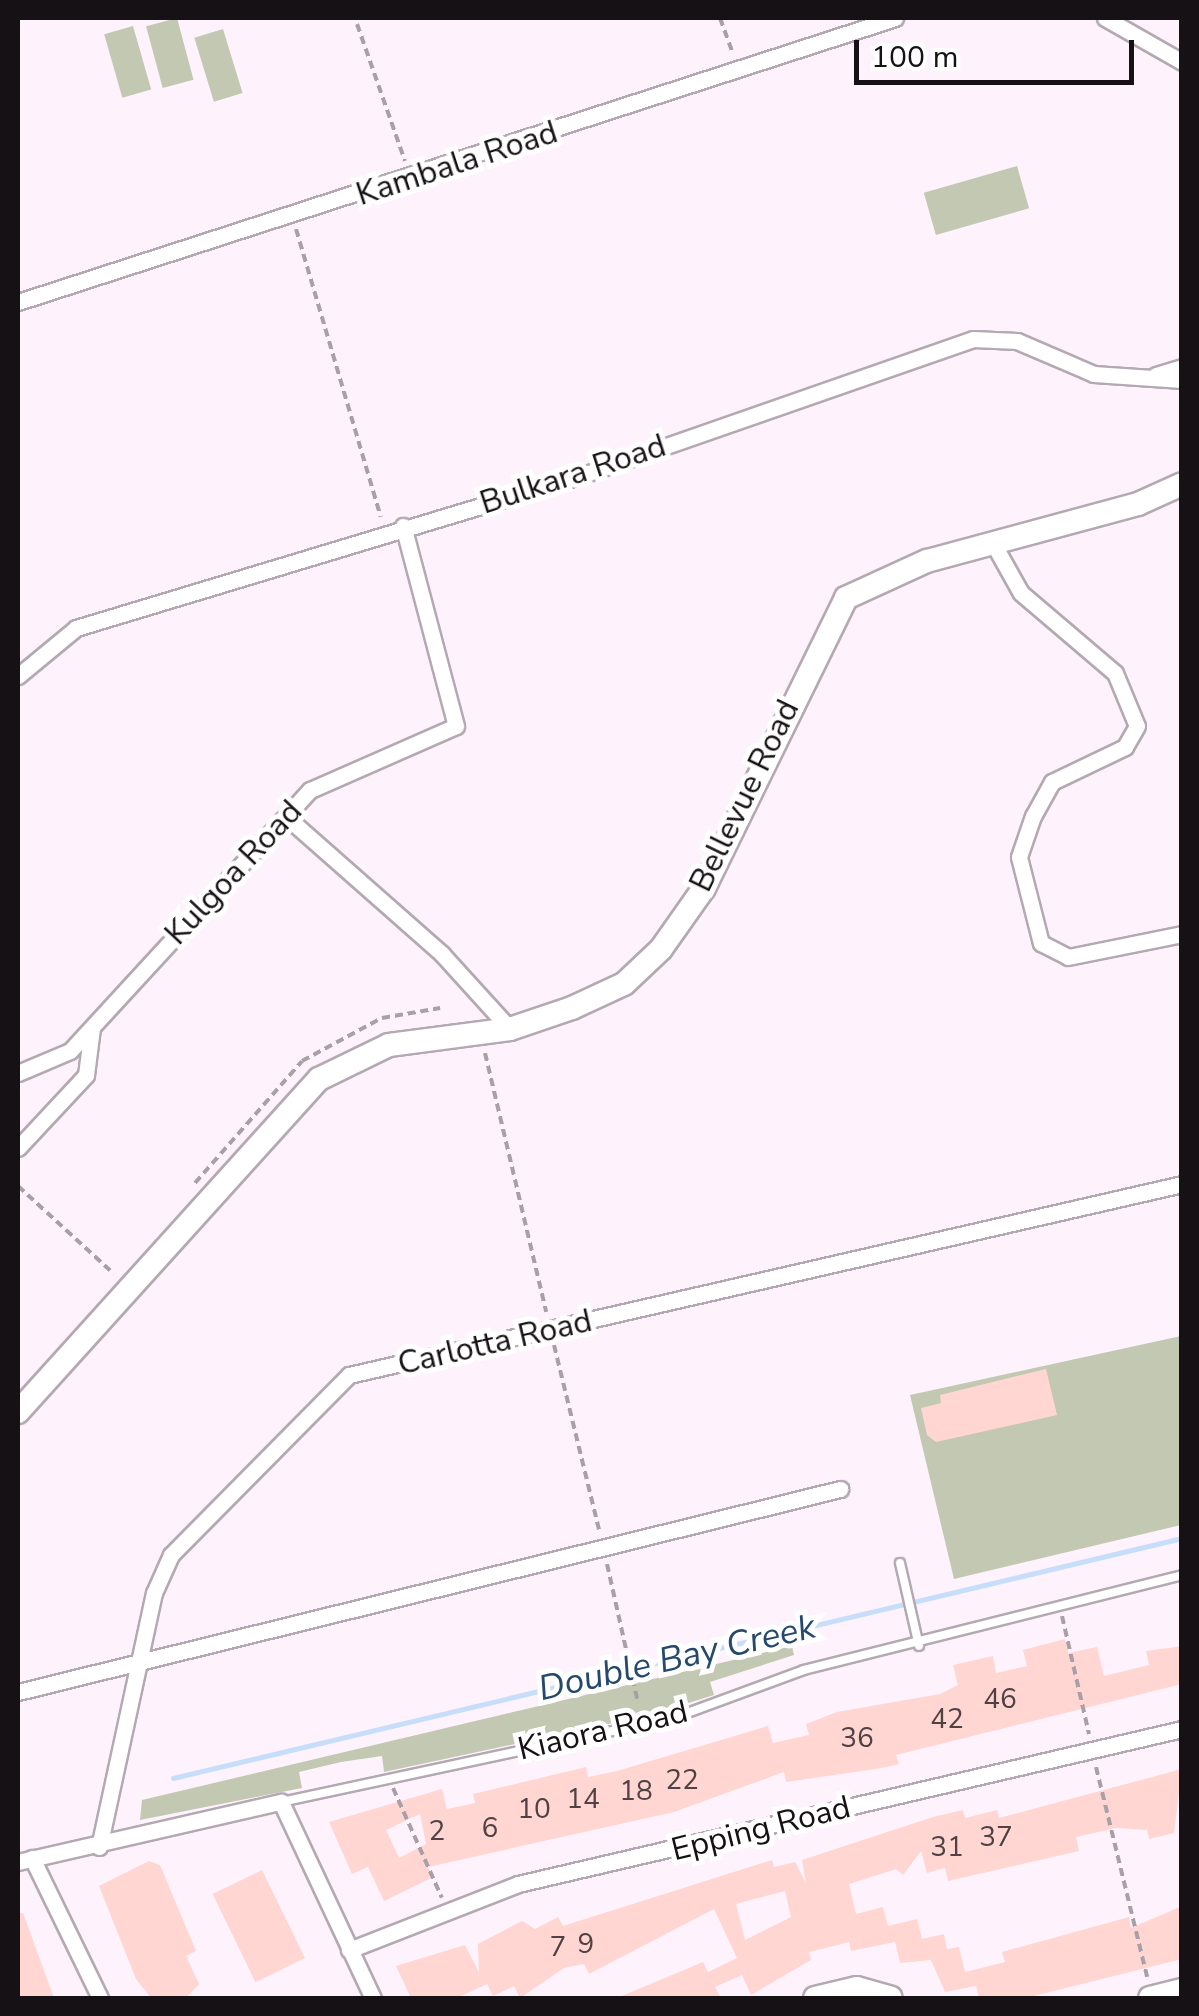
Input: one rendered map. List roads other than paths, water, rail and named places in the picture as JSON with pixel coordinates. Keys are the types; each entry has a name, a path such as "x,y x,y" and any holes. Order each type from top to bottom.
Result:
{"street":[{"name":"Kambala Road","path":"18,302 412,179 895,18"},
{"path":"1105,18 1182,62"},
{"name":"Bulkara Road","path":"18,676 76,628 580,476 989,336 1138,380 1182,380"},
{"path":"1138,380 1182,368"},
{"name":"Bellevue Road","path":"18,1412 319,1079 389,1045 479,1029 510,1029 624,984 661,949 704,888 846,598 994,543 1182,484"},
{"name":"Kulgoa Road","path":"18,1072 70,1051 289,819 310,790 456,726 404,526"},
{"path":"994,543 1021,593 1115,672 1137,726 1116,754 1052,782 1033,816 1019,857 1041,942 1068,956 1182,934"},
{"path":"289,819 442,954 510,1029"},
{"path":"18,1148 86,1075 92,1028"},
{"name":"Carlotta Road","path":"99,1847 136,1668 171,1556 348,1375 1182,1184"},
{"path":"18,1692 136,1668 840,1488"},
{"name":"Epping Road","path":"349,1950 444,1905 1182,1729"},
{"path":"281,1802 373,1998"},
{"name":"Kiaora Road","path":"25,1860 99,1847 281,1802"},
{"path":"25,1860 100,1998"},
{"path":"815,1998 857,1988 891,1998"},
{"path":"1149,1990 1182,1990"}],"lane":[{"path":"900,1563 919,1646"},
{"name":"Kiaora Road","path":"281,1802 667,1719 804,1670 919,1646 1182,1576"}],"waterway":[{"name":"Double Bay Creek","path":"173,1778 1182,1538"}]}
